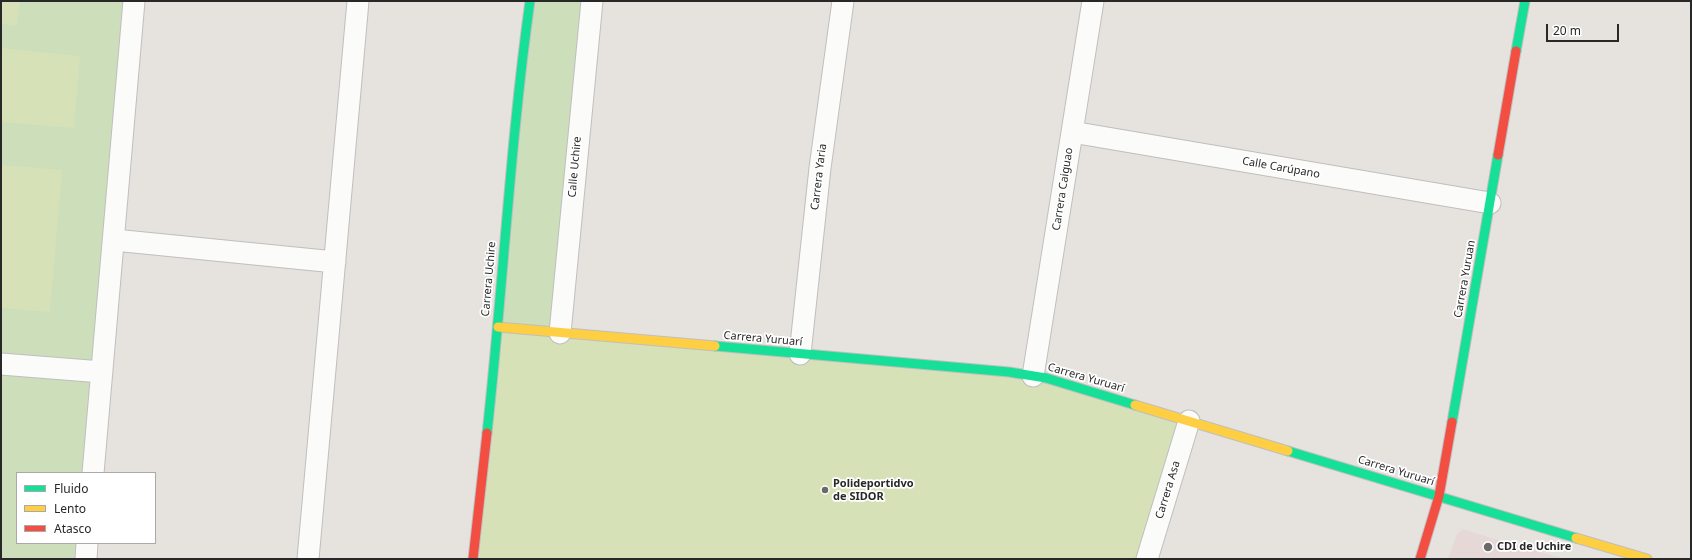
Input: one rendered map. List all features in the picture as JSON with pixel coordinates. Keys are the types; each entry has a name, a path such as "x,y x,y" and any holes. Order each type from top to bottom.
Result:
{"street":[{"path":"94,472 134,1"},
{"path":"308,559 358,1"},
{"name":"Carrera Uchire","path":"473,559 498,327 508,187 530,1"},
{"name":"Calle Uchire","path":"560,333 592,1"},
{"name":"Carrera Yaria","path":"800,354 820,168 843,1"},
{"name":"Carrera Caiguao","path":"1033,376 1093,1"},
{"name":"Carrera Yuruan","path":"1420,559 1439,496 1525,1"},
{"name":"Calle Carúpano","path":"1072,132 1490,203"},
{"path":"114,240 335,262"},
{"name":"Carrera Yuruarí","path":"498,327 1009,372 1033,376 1071,384 1646,559"},
{"path":"1,364 102,372"},
{"name":"Carrera Asa","path":"1147,559 1189,421"},
{"path":"86,559 87,544"}],"shaded area":[{"name":"CDI de Uchire","path":"1463,529 1565,559 1448,559 1457,534"}],"green space":[{"path":"1,1 133,1 93,472 16,472 16,544 87,544 86,559 1,559"},
{"path":"1,1 20,1 17,26 1,24"},
{"path":"530,1 592,1 560,333 498,327"},
{"path":"1,48 80,56 74,128 1,122"},
{"path":"1,165 62,170 50,312 1,308"},
{"name":"Polideportidvo de SIDOR","path":"498,327 1009,372 1189,421 1147,559 475,559"}],"traffic: fast":[{"path":"487,433 517,109 530,1"},
{"path":"1516,51 1525,1"},
{"path":"1452,422 1498,155"},
{"path":"715,346 1009,372 1046,378 1135,405"},
{"path":"1288,451 1576,538"}],"traffic: slow":[{"path":"498,327 715,346"},
{"path":"1135,405 1288,451"},
{"path":"1576,538 1647,559"}],"traffic: jam":[{"path":"1498,155 1516,51"},
{"path":"1420,559 1439,496 1452,422"},
{"path":"473,559 487,433"}],"place":[{"name":"Polideportidvo de SIDOR","path":"825,490"},
{"name":"CDI de Uchire","path":"1488,547"}]}
